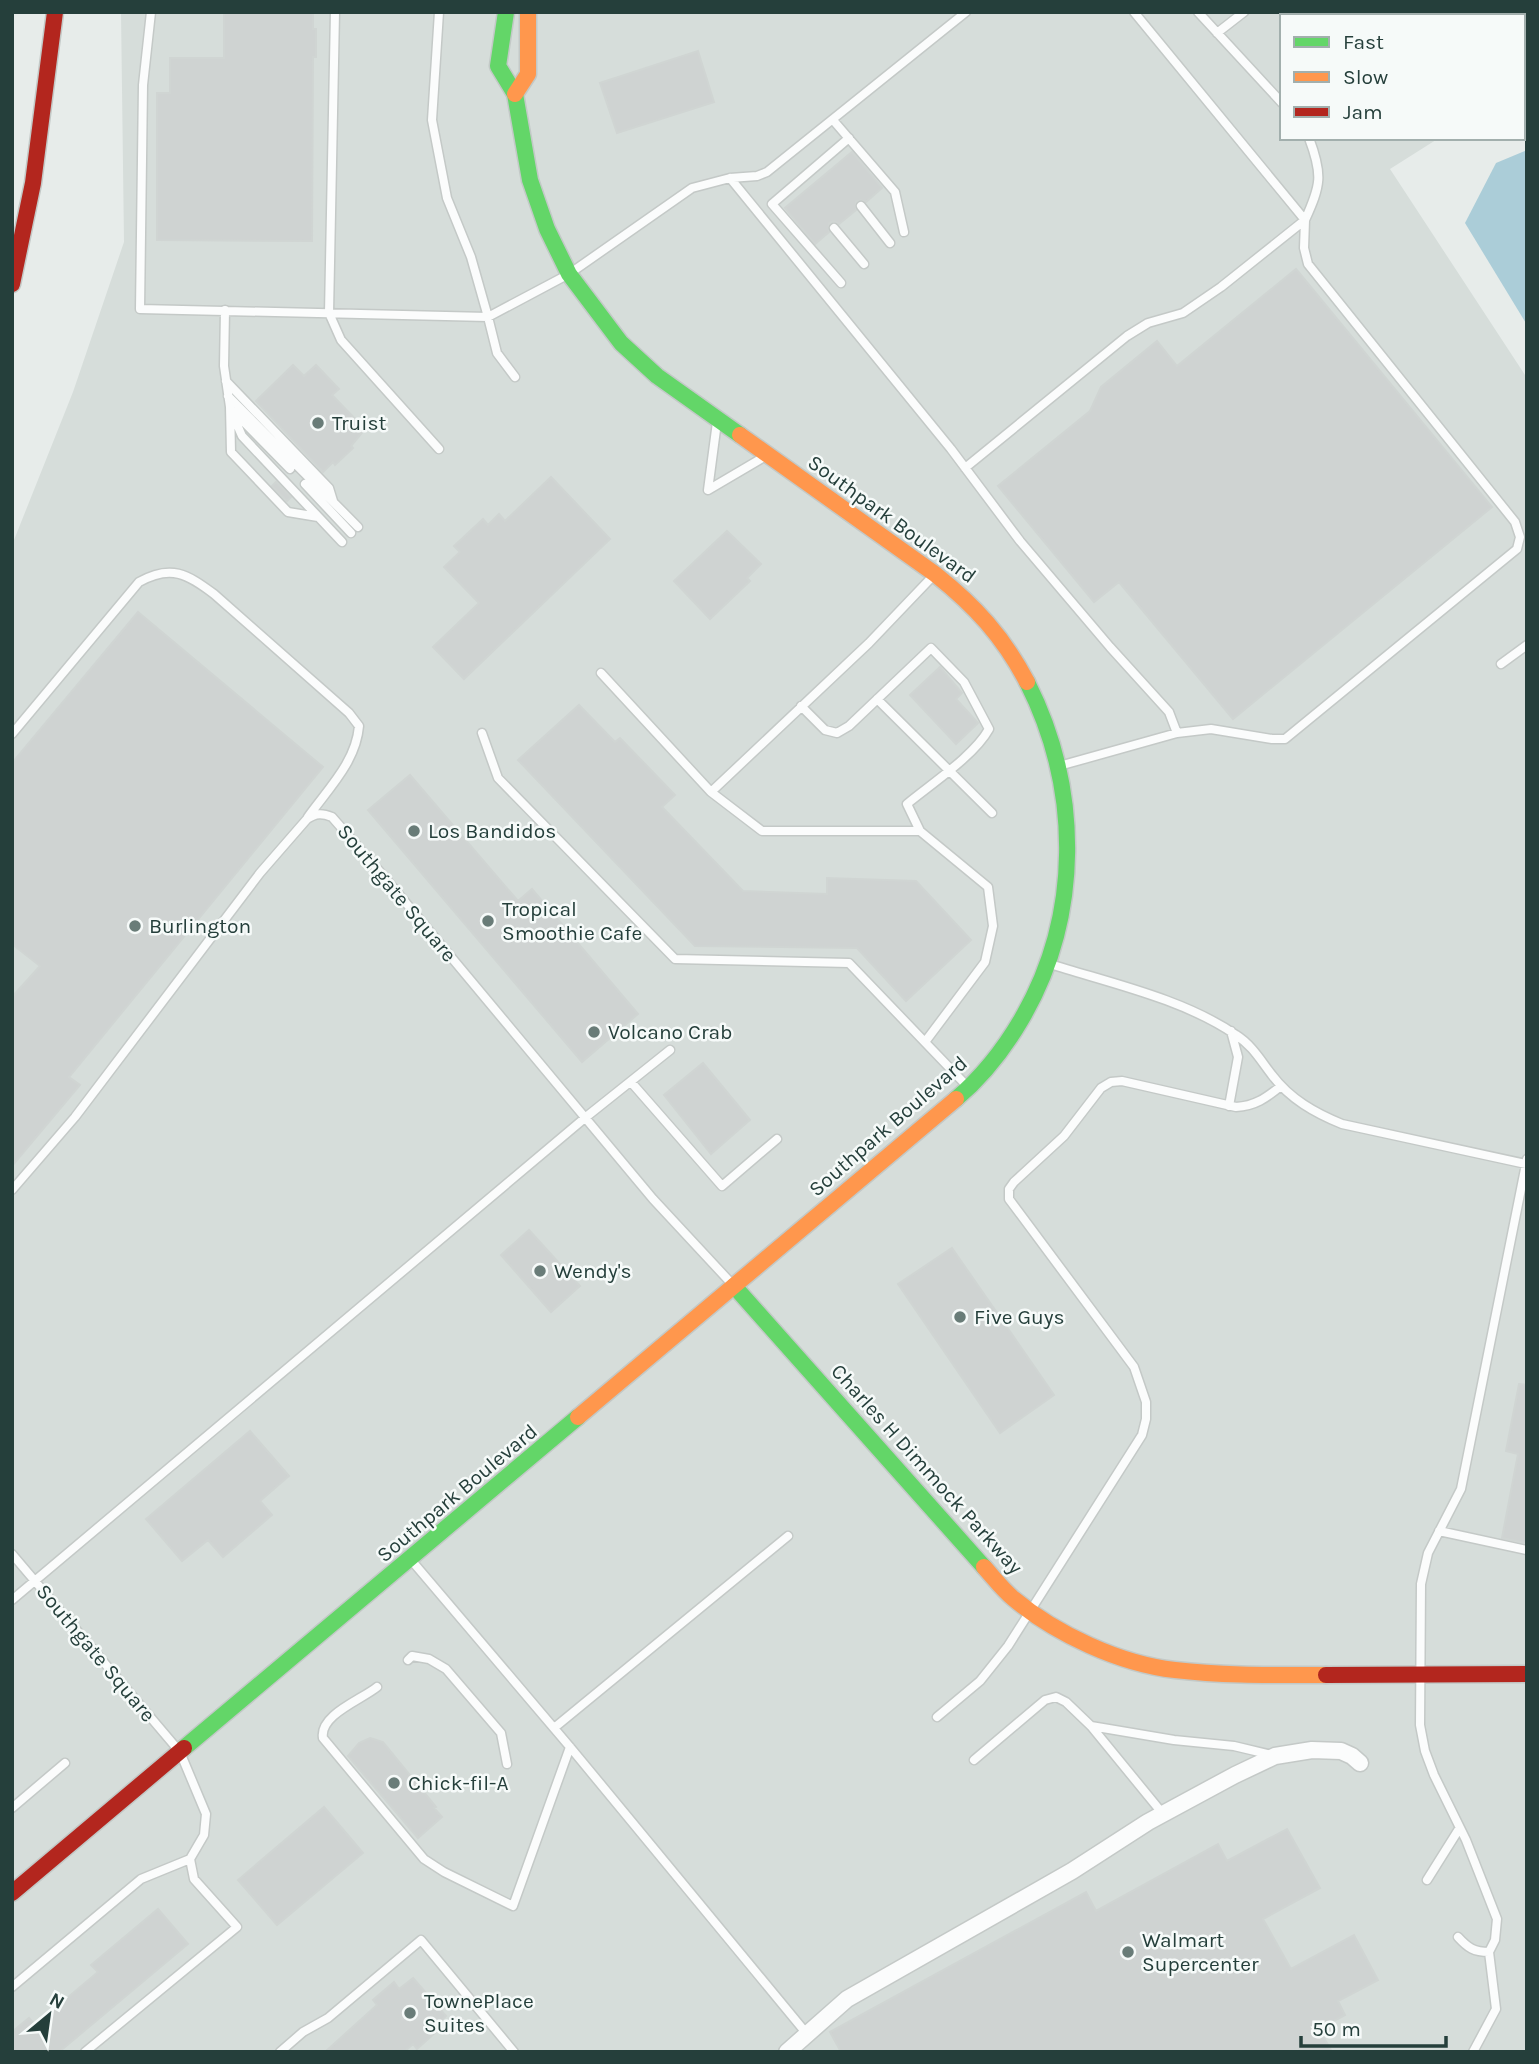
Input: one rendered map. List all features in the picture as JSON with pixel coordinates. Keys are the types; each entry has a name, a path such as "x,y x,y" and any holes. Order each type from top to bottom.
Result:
{"main road":[{"path":"12,284 20,251 44,104 55,12"},
{"name":"Southpark Boulevard","path":"12,1893 961,1095 994,1059 1013,1032 1048,964 1062,914 1069,862 1068,820 1057,766 1051,739 1039,709 1007,649 972,604 657,376 621,343 569,274 547,229 530,180 515,94 498,66 506,12"},
{"path":"515,94 528,74 528,12"},
{"name":"Charles H Dimmock Parkway","path":"734,1286 858,1423 960,1542 1013,1598 1053,1627 1085,1643 1132,1660 1174,1670 1265,1675 1527,1674"}],"street":[{"path":"787,2052 847,1999 1072,1871 1163,1814 1275,1756 1312,1750 1341,1751 1360,1763"}],"lane":[{"path":"151,12 143,85 140,309 488,317 569,274 692,188 767,172 966,12"},
{"path":"335,12 329,313 341,340 439,449"},
{"path":"439,12 432,120 447,198 471,257 496,352 516,377"},
{"path":"1133,12 1305,220"},
{"path":"1198,12 1280,101"},
{"path":"1217,33 1244,12"},
{"path":"833,120 895,192 904,232"},
{"path":"841,283 772,204 849,138"},
{"path":"1057,766 1177,733 1211,729 1285,739 1517,549 1520,537 1515,522 1308,264 1304,248 1305,220 1318,190 1317,160 1310,140"},
{"path":"824,160 831,169"},
{"path":"730,178 965,468 1020,541 1110,648 1169,712 1177,733"},
{"path":"796,183 804,192"},
{"path":"861,206 890,243"},
{"path":"965,468 1127,336 1148,323 1183,313 1221,287 1305,220"},
{"path":"834,228 864,264"},
{"path":"225,310 224,366 230,407 231,452 288,512 318,517"},
{"path":"226,381 329,488 333,502"},
{"path":"228,396 333,502 354,530 305,484"},
{"path":"230,407 290,469"},
{"path":"230,407 242,436 342,542"},
{"path":"717,419 708,491 767,454"},
{"path":"12,734 139,582 155,573 176,572 196,580 215,594 349,713 359,726 358,741 351,758 307,819"},
{"path":"712,792 888,624 934,574"},
{"path":"1501,663 1527,645"},
{"path":"801,706 825,730 837,733 849,726 931,648 964,682 989,729 984,738 907,804 920,831 988,887 993,926 985,962 925,1042"},
{"path":"601,673 712,792 762,831 920,831"},
{"path":"877,699 992,813"},
{"path":"482,733 498,778 675,958 849,963 968,1087"},
{"name":"Southgate Square","path":"12,1190 75,1117 253,881 307,819 323,813 332,817 653,1199 734,1286"},
{"path":"1048,964 1161,1000 1219,1023 1258,1054 1282,1086 1301,1103 1342,1124 1526,1162 1461,1489 1428,1553 1421,1584 1420,1725 1425,1751 1466,1840 1497,1919 1495,1940 1489,1952 1496,2009 1473,2052"},
{"path":"1229,1106 1238,1057 1231,1031"},
{"path":"12,1600 586,1117 670,1050"},
{"path":"937,1717 991,1670 1008,1646 1142,1435 1146,1419 1146,1402 1134,1367 1009,1199 1009,1189 1064,1136 1101,1088 1111,1082 1122,1081 1229,1106 1250,1106 1282,1086"},
{"path":"631,1082 722,1186 777,1139"},
{"path":"1439,1531 1527,1550"},
{"path":"554,1728 788,1536"},
{"name":"Southgate Square","path":"12,1554 180,1752 206,1814 204,1835 190,1859"},
{"path":"411,1559 807,2034"},
{"path":"408,1660 412,1656 429,1659 446,1669 501,1734 507,1764"},
{"path":"377,1687 365,1698 337,1711 325,1724 323,1738 424,1859 444,1872 513,1906 570,1747"},
{"path":"974,1760 1045,1700 1056,1697 1066,1702 1091,1726 1163,1814"},
{"path":"1091,1726 1174,1740 1234,1746 1275,1756"},
{"path":"12,1808 65,1763"},
{"path":"1427,1880 1459,1829"},
{"path":"12,1987 141,1880 190,1859 194,1879 237,1927 85,2052"},
{"path":"1458,1937 1468,1948 1477,1952 1489,1952"},
{"path":"280,2052 303,2032 328,2018 421,1940 514,2052"}],"shaded area":[{"path":"121,12 1527,12 1525,86 1525,14 1280,14 1280,140 1436,140 1390,169 1527,378 1527,2052 12,2052 12,545 73,392 124,242"}],"water":[{"path":"1527,150 1527,325 1465,223 1496,163"}],"building":[{"path":"224,12 313,12 316,57 313,57 312,241 157,240 157,93 170,93 170,58 224,58"},
{"path":"698,51 714,102 617,133 600,83"},
{"path":"852,152 882,188 866,202 856,201 856,210 839,224 834,221 829,223 829,232 815,244 785,208"},
{"path":"1296,269 1492,507 1233,719 1119,582 1094,602 998,486 1090,411 1101,387 1157,341 1177,366"},
{"name":"Truist","path":"293,365 304,376 316,365 339,389 332,395 365,429 351,446 353,448 323,472 256,401"},
{"path":"551,477 610,539 464,679 433,647 479,603 444,567 460,552 454,546 483,519 488,525 499,514 505,521"},
{"path":"276,482 291,497 287,501 272,486"},
{"path":"727,531 761,564 747,578 750,581 710,619 674,581"},
{"path":"138,612 323,767 69,1077 80,1085 12,1166 12,997 40,966 12,944 12,763"},
{"path":"940,667 962,693 956,699 978,723 956,744 910,695"},
{"path":"579,705 615,742 620,738 675,795 662,807 743,891 827,894 827,878 916,881 971,940 906,1001 857,948 695,946 518,760"},
{"path":"410,775 518,901 532,889 638,1014 582,1062 368,810"},
{"path":"703,1063 750,1120 711,1154 664,1095"},
{"name":"Wendy's","path":"529,1230 580,1286 551,1312 501,1255"},
{"path":"952,1248 1054,1395 1000,1433 898,1284"},
{"path":"1519,1384 1527,1385 1527,1543 1502,1538 1518,1454 1506,1451"},
{"path":"250,1431 289,1476 260,1501 272,1515 223,1557 208,1540 182,1561 146,1519"},
{"name":"Chick-fil-A","path":"370,1738 383,1742 442,1817 418,1838 348,1756 359,1743"},
{"path":"324,1807 363,1853 277,1925 238,1880"},
{"name":"Walmart Supercenter","path":"1287,1829 1320,1888 1263,1919 1291,1969 1354,1935 1378,1980 1338,2001 1345,2015 1319,2029 1332,2052 841,2052 830,2032 1086,1892 1096,1911 1218,1844 1227,1861"},
{"path":"158,1909 188,1944 59,2052 12,2052 12,2032 29,2018 35,2025 98,1972 91,1965"},
{"name":"TownePlace Suites","path":"413,1978 446,2016 434,2027 437,2031 417,2049 413,2044 404,2052 325,2052 377,2005 373,2000 394,1982 399,1989"}],"traffic: fast":[{"path":"506,12 498,66 515,94 530,180 547,229 569,274 621,343 657,376 740,435"},
{"path":"956,1099 992,1062 1021,1020 1041,980 1055,938 1064,896 1067,852 1065,809 1057,765 1045,723 1027,682"},
{"path":"734,1286 984,1567"},
{"path":"184,1748 578,1417"}],"traffic: slow":[{"path":"515,94 528,74 528,12"},
{"path":"740,435 949,586 998,636 1027,682"},
{"path":"578,1417 956,1099"},
{"path":"984,1567 1010,1595 1049,1624 1090,1645 1133,1661 1154,1667 1213,1673 1326,1675"}],"traffic: jam":[{"path":"12,284 33,183 55,12"},
{"path":"1326,1675 1527,1674"},
{"path":"12,1893 184,1748"}],"place":[{"name":"Truist","path":"318,423"},
{"name":"Los Bandidos","path":"414,831"},
{"name":"Tropical Smoothie Cafe","path":"488,921"},
{"name":"Burlington","path":"135,926"},
{"name":"Volcano Crab","path":"594,1032"},
{"name":"Wendy's","path":"540,1271"},
{"name":"Five Guys","path":"960,1317"},
{"name":"Chick-fil-A","path":"394,1783"},
{"name":"Walmart Supercenter","path":"1128,1952"},
{"name":"TownePlace Suites","path":"410,2013"}]}
